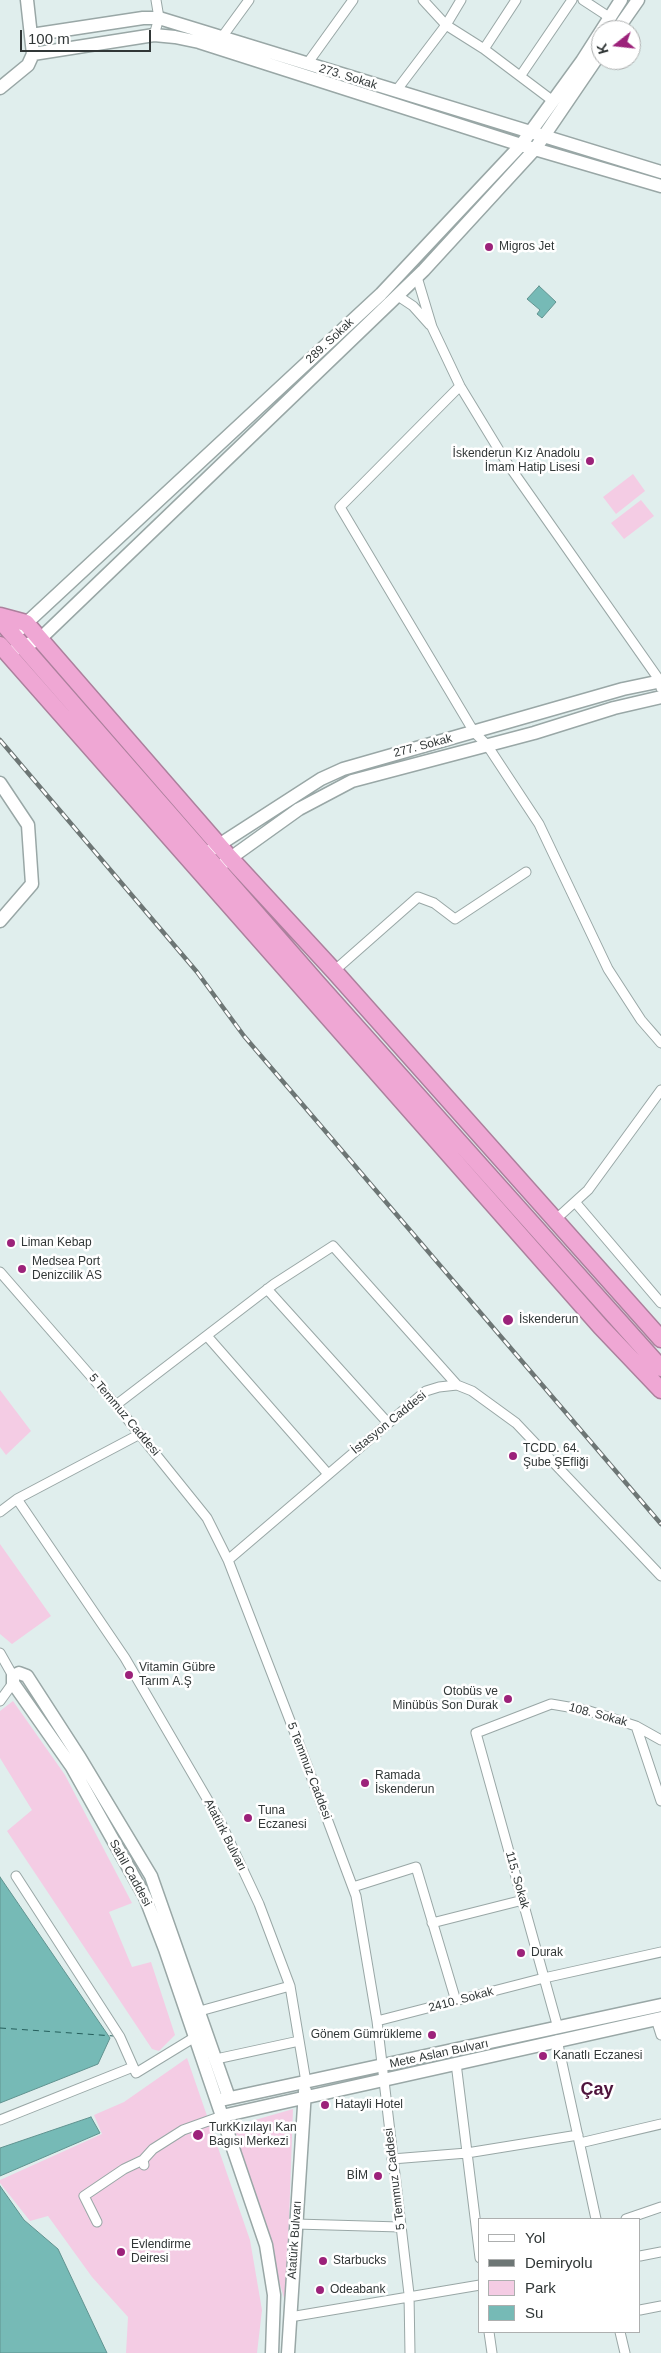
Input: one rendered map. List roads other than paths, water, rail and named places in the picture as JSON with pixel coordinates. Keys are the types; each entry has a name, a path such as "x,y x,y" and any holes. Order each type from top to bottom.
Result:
{"highway":[{"path":"0,618 26,623 230,858 334,971 661,1339"},
{"path":"0,618 11,645 601,1327 661,1390"},
{"path":"11,645 205,854 661,1368"}],"street":[{"path":"0,88 28,65 32,54 27,0"},
{"path":"154,35 159,18 156,0"},
{"path":"222,37 249,0"},
{"path":"307,64 353,0"},
{"path":"423,0 446,25 521,75 553,101"},
{"path":"396,92 446,25 461,0"},
{"path":"484,49 516,0"},
{"path":"521,75 572,0"},
{"path":"583,0 609,17"},
{"name":"289. Sokak","path":"11,645 26,623 380,294 521,146 621,0"},
{"path":"623,20 638,0"},
{"name":"273. Sokak","path":"31,35 143,18 159,18 661,172"},
{"name":"273. Sokak","path":"32,54 154,35 199,42 521,146 661,186"},
{"path":"11,645 40,639 418,277 535,149 591,67"},
{"path":"418,277 432,327 460,386 505,460 661,683"},
{"path":"398,296 413,306 432,327"},
{"path":"317,353 327,364"},
{"path":"306,364 315,376"},
{"path":"460,386 340,507 474,732 487,745 539,824 608,968 641,1020 661,1042"},
{"name":"277. Sokak","path":"205,854 321,779 343,769 623,690 661,683"},
{"name":"277. Sokak","path":"216,868 299,809 352,781 487,745 614,708 661,697"},
{"path":"0,783 28,826 32,884 0,921"},
{"path":"334,971 418,897 434,903 449,916 456,919 526,872"},
{"path":"554,1220 588,1190 661,1090"},
{"path":"575,1202 661,1303"},
{"path":"116,1405 267,1289 333,1246 457,1385 472,1391 516,1423 661,1576"},
{"name":"5 Temmuz Caddesi","path":"0,1272 116,1405 207,1518 228,1560 353,1887 377,2022 409,2298 410,2353"},
{"path":"267,1289 387,1422"},
{"path":"207,1336 328,1474"},
{"name":"İstasyon Caddesi","path":"228,1560 387,1422 426,1391 457,1385"},
{"path":"0,1512 18,1499 140,1434"},
{"name":"Atatürk Bulvarı","path":"18,1499 125,1658 220,1821 259,1904 290,1986 306,2082 288,2353"},
{"name":"Sahil Caddesi","path":"0,1652 13,1680 72,1767 145,1897 195,2037 210,2061"},
{"name":"Sahil Caddesi","path":"13,1680 19,1673 27,1676 80,1758 151,1876 200,2011 210,2061 223,2100 222,2116"},
{"path":"0,1701 13,1680"},
{"name":"108. Sokak","path":"476,1733 551,1704 586,1710 636,1726 661,1740"},
{"path":"636,1726 661,1801"},
{"name":"115. Sokak","path":"476,1733 558,2034 596,2218"},
{"path":"353,1887 416,1867 456,2001"},
{"path":"16,1876 120,2037 136,2073 195,2037"},
{"path":"432,1923 523,1900"},
{"name":"2410. Sokak","path":"377,2022 544,1978 661,1952"},
{"path":"200,2011 290,1986"},
{"name":"Mete Aslan Bulvarı","path":"222,2116 456,2063 661,2005"},
{"path":"658,2019 661,2035"},
{"name":"Mete Aslan Bulvarı","path":"223,2100 382,2066 558,2034 658,2019"},
{"path":"210,2061 299,2041"},
{"path":"456,2063 478,2242"},
{"path":"0,2120 133,2067"},
{"path":"97,2222 84,2196 124,2169 144,2163 153,2149 183,2130 222,2116"},
{"name":"Atatürk Bulvarı","path":"222,2116 266,2245 274,2295 272,2353"},
{"path":"392,2159 467,2153 579,2139 661,2124"},
{"path":"629,2218 661,2208"},
{"path":"296,2224 400,2227"},
{"path":"641,2256 661,2252"},
{"path":"290,2317 478,2285"},
{"path":"641,2310 661,2306"},
{"path":"489,2333 492,2353"},
{"path":"620,2333 624,2353"}],"water":[{"path":"539,286 556,302 542,318 537,314 540,310 527,299"},
{"path":"0,1877 110,2038 98,2064 0,2103"},
{"path":"91,2117 100,2133 0,2176 0,2148"},
{"path":"0,2186 24,2220 58,2249 107,2353 0,2353"}],"railway":[{"path":"0,740 197,972 244,1036 661,1524"}],"place":[{"name":"Migros Jet","path":"489,247"},
{"name":"İskenderun Kız Anadolu İmam Hatip Lisesi","path":"590,461"},
{"name":"Liman Kebap","path":"11,1243"},
{"name":"Medsea Port Denizcilik AS","path":"22,1269"},
{"name":"İskenderun","path":"508,1320"},
{"name":"TCDD. 64. Şube ŞEfliği","path":"513,1456"},
{"name":"Vitamin Gübre Tarım A.Ş","path":"129,1675"},
{"name":"Otobüs ve Minübüs Son Durak","path":"508,1699"},
{"name":"Ramada İskenderun","path":"365,1783"},
{"name":"Tuna Eczanesi","path":"248,1818"},
{"name":"Durak","path":"521,1953"},
{"name":"Gönem Gümrükleme","path":"432,2035"},
{"name":"Kanatlı Eczanesi","path":"543,2056"},
{"name":"Hatayli Hotel","path":"325,2105"},
{"name":"TurkKızılayı Kan Bagısı Merkezi","path":"198,2135"},
{"name":"BİM","path":"378,2176"},
{"name":"Evlendirme Deiresi","path":"121,2252"},
{"name":"Starbucks","path":"323,2261"},
{"name":"Odeabank","path":"320,2290"}],"district":[{"name":"Çay","path":"597,2090"}]}
